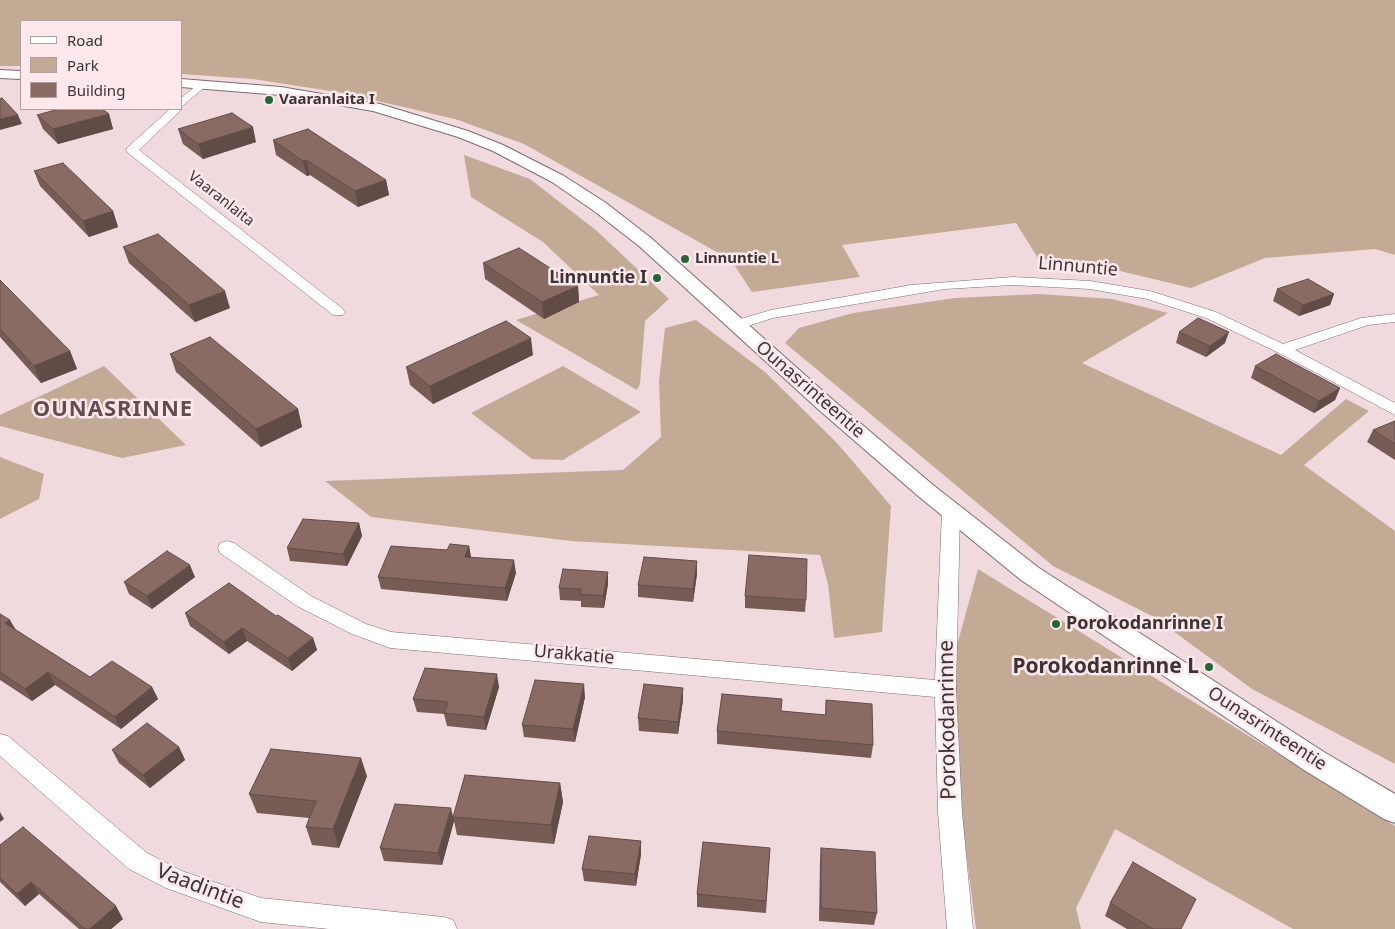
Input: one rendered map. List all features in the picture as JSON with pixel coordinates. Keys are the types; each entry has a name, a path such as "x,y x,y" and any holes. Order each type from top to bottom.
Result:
{"street":[{"path":"0,74 20,75"},
{"name":"Ounasrinteentie","path":"182,83 281,91 375,108 432,124 498,148 558,179 600,207 645,242 735,325 951,512 1030,574 1314,761 1395,810"},
{"path":"182,103 202,84"},
{"name":"Vaaranlaita","path":"175,110 132,150 338,312"},
{"name":"Linnuntie","path":"735,325 771,314 911,289 984,282 1060,283 1119,289 1182,304 1211,315 1282,349 1395,410"},
{"path":"1282,349 1366,321 1395,318"},
{"name":"Porokodanrinne","path":"951,512 945,689 950,812 960,929"},
{"name":"Urakkatie","path":"227,548 304,601 359,629 390,640 945,689"},
{"name":"Vaadintie","path":"0,743 138,861 175,880 261,910 444,929"}],"green space":[{"path":"0,0 1395,0 1395,255 1375,249 1265,258 1191,288 1120,271 1038,258 1016,223 842,245 860,277 752,292 731,260 524,144 455,119 343,93 253,79 182,74 182,20 20,20 20,66 0,66"},
{"path":"464,155 530,179 597,231 669,299 645,321 640,384 637,390 516,320 599,295 543,242 471,197"},
{"path":"1039,294 1112,299 1168,313 1082,363 1281,455 1346,399 1369,411 1304,465 1395,531 1395,764 1252,689 1154,617 1053,566 785,343 799,328 853,313 955,298"},
{"path":"696,320 765,372 837,443 891,506 882,632 834,638 828,584 820,555 571,541 371,517 325,481 623,470 661,437 659,381 665,328"},
{"path":"104,366 186,445 122,458 0,426 0,415"},
{"path":"563,366 641,412 563,460 532,459 471,413"},
{"path":"0,457 44,474 39,499 0,519"},
{"path":"978,569 1395,826 1395,929 1293,929 1115,829 1076,908 1081,929 976,929 945,689"}],"building":[{"path":"2,98 18,115 0,119 0,99"},
{"path":"55,110 103,110 109,114 53,129 37,115"},
{"path":"232,113 253,127 198,144 178,129"},
{"path":"308,129 386,180 355,191 306,160 303,161 273,140"},
{"path":"63,163 113,211 83,221 34,171"},
{"path":"158,234 225,291 189,305 123,247"},
{"path":"519,248 578,286 542,302 483,263"},
{"path":"1308,279 1334,294 1303,305 1277,289"},
{"path":"0,280 70,351 34,366 0,329"},
{"path":"1198,318 1229,332 1210,346 1179,332"},
{"path":"506,321 531,338 430,386 406,367"},
{"path":"210,337 298,409 256,429 170,354"},
{"path":"1276,354 1340,388 1319,401 1255,366"},
{"path":"1395,421 1395,444 1373,430"},
{"path":"303,519 359,523 343,554 287,548"},
{"path":"450,544 469,546 465,557 514,560 505,588 378,577 391,546 447,550"},
{"path":"167,551 190,565 147,596 124,582"},
{"path":"749,555 807,559 806,600 745,596"},
{"path":"644,557 697,561 693,589 638,585"},
{"path":"563,569 608,572 603,596 580,594 581,589 559,588"},
{"path":"229,583 276,616 278,615 313,638 288,658 242,628 224,642 185,613"},
{"path":"0,614 10,620 5,623 90,677 112,661 152,687 115,717 48,672 25,689 0,672"},
{"path":"425,668 497,674 484,717 444,713 448,702 413,699"},
{"path":"535,680 584,684 573,729 522,725"},
{"path":"644,684 683,688 678,722 638,718"},
{"path":"722,694 782,699 781,711 826,715 826,700 872,704 873,745 717,731"},
{"path":"147,723 179,747 143,775 112,750"},
{"path":"271,749 361,758 333,829 306,827 316,801 249,794"},
{"path":"465,775 560,783 551,825 453,817"},
{"path":"395,804 451,808 438,853 380,848"},
{"path":"23,827 116,906 90,929 85,929 31,882 17,894 0,878 0,845"},
{"path":"589,836 641,841 635,874 582,869"},
{"path":"703,842 770,848 766,901 697,894"},
{"path":"821,848 875,852 877,913 821,908"},
{"path":"1133,862 1196,899 1181,929 1153,929 1110,903"}],"place":[{"name":"Vaaranlaita I","path":"269,100"},
{"name":"Linnuntie L","path":"685,259"},
{"name":"Linnuntie I","path":"657,278"},
{"name":"Porokodanrinne I","path":"1056,624"},
{"name":"Porokodanrinne L","path":"1209,667"}],"district":[{"name":"OUNASRINNE","path":"113,410"}]}
